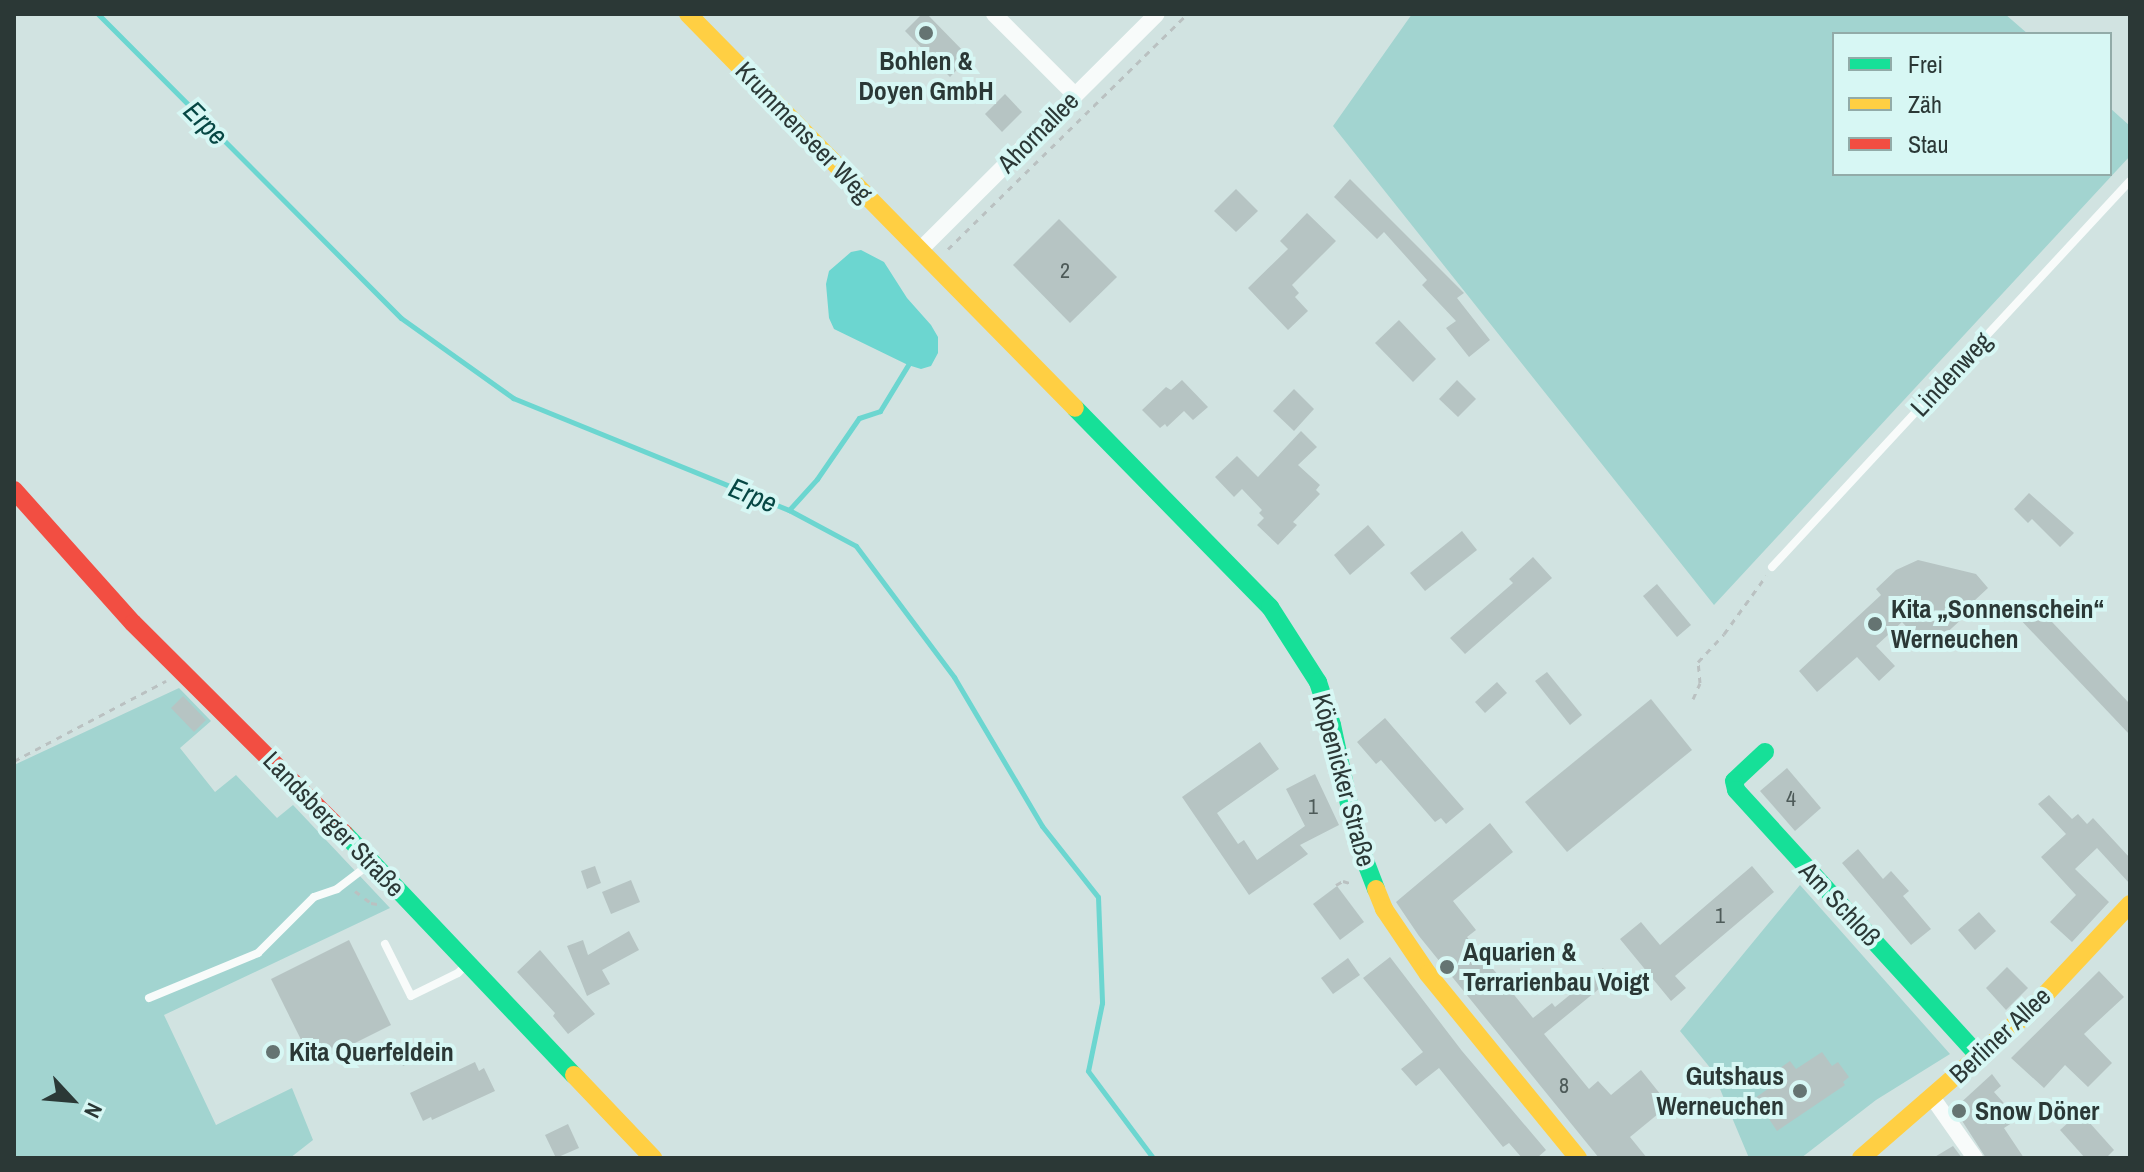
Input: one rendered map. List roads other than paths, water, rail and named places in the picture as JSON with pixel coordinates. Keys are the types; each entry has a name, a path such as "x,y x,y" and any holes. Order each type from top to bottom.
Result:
{"street":[{"name":"Krummenseer Weg","path":"688,14 927,257"},
{"path":"994,14 1075,95"},
{"name":"Ahornallee","path":"927,257 1075,95 1157,14"},
{"name":"Köpenicker Straße","path":"927,257 1257,592 1287,629 1323,697 1356,837 1384,909 1428,974 1578,1158"},
{"name":"Landsberger Straße","path":"14,490 85,572 372,863 653,1158"},
{"name":"Am Schloß","path":"1765,752 1734,781 1736,790 1980,1057"},
{"name":"Berliner Allee","path":"1861,1158 2029,1012 2130,904"},
{"path":"1932,1097 1975,1158"}],"lane":[{"name":"Lindenweg","path":"1772,567 2130,181"},
{"path":"149,998 258,953 314,897 347,882 372,863"},
{"path":"385,944 411,996 458,973 467,964"}],"water":[{"path":"861,250 884,262 907,298 931,325 938,337 938,353 931,366 921,369 908,365 834,329 829,318 826,284 829,271 851,252"}],"waterway":[{"name":"Erpe","path":"98,14 401,318 513,398 789,510 856,546 954,677 1042,826 1098,897 1102,1003 1088,1071 1153,1158"},
{"path":"789,510 817,479 859,418 880,411 908,365"}],"place":[{"name":"Bohlen & Doyen GmbH","path":"926,33"},
{"name":"Kita „Sonnenschein“ Werneuchen","path":"1875,624"},
{"name":"Aquarien & Terrarienbau Voigt","path":"1447,967"},
{"name":"Kita Querfeldein","path":"273,1052"},
{"name":"Gutshaus Werneuchen","path":"1800,1091"},
{"name":"Snow Döner","path":"1959,1111"}]}
